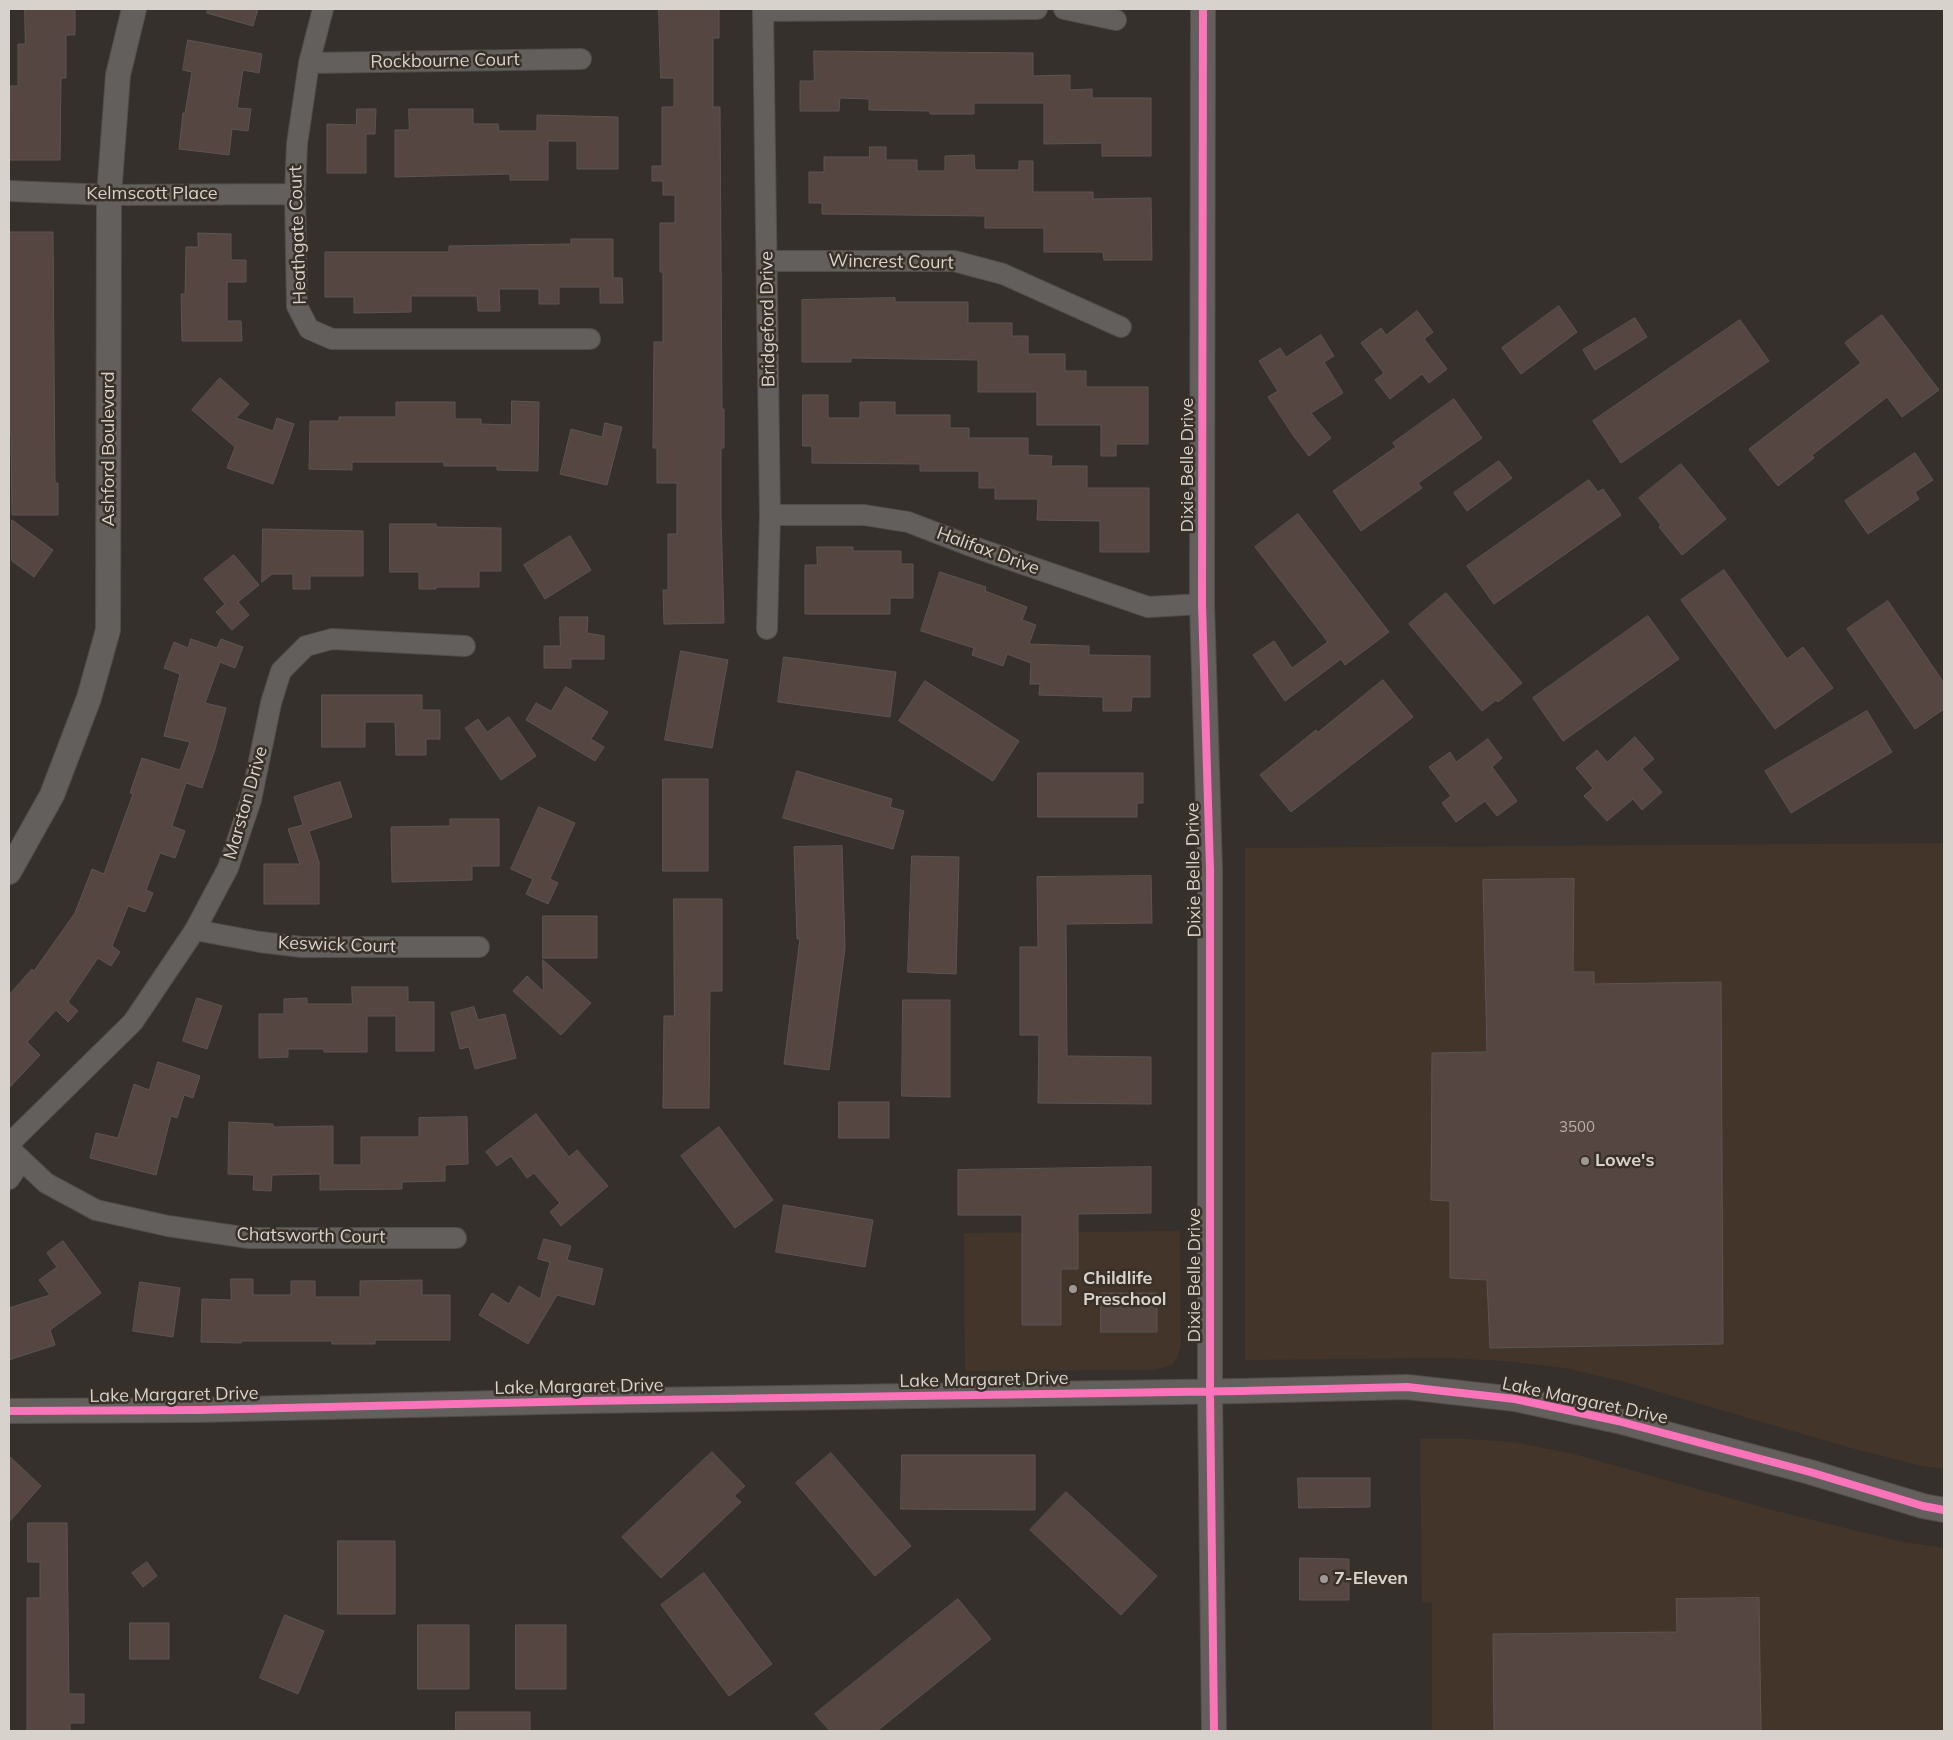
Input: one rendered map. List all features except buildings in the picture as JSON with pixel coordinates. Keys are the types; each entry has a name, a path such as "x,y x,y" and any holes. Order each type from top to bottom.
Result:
{"street":[{"name":"Ashford Boulevard","path":"9,872 52,794 89,698 108,630 109,195 118,76 134,9"},
{"name":"Heathgate Court","path":"324,9 308,63 297,144 295,194 297,306 308,330 332,339 590,339"},
{"path":"763,10 1037,9"},
{"path":"1064,9 1116,20"},
{"name":"Dixie Belle Drive","path":"1203,9 1202,604 1210,869 1210,1392 1214,1731"},
{"name":"Bridgeford Drive","path":"763,10 768,261 770,515 768,629"},
{"name":"Rockbourne Court","path":"308,63 581,59"},
{"name":"Kelmscott Place","path":"9,191 109,195 295,194"},
{"name":"Wincrest Court","path":"768,261 954,261 1002,274 1121,327"},
{"name":"Halifax Drive","path":"770,515 864,515 908,522 1148,607 1202,604"},
{"name":"Marston Drive","path":"9,1144 133,1022 196,930 228,868 251,800 272,703 281,671 306,646 332,639 465,646"},
{"name":"Keswick Court","path":"196,930 260,942 302,947 479,947"},
{"path":"9,1179 15,1154"},
{"name":"Chatsworth Court","path":"15,1154 46,1183 96,1210 168,1226 249,1238 456,1238"},
{"name":"Lake Margaret Drive","path":"9,1411 198,1410 585,1401 1210,1392 1407,1387 1515,1399 1618,1421 1810,1472 1923,1506 1944,1510"}],"shaded area":[{"path":"1944,843 1944,1469 1922,1466 1851,1448 1625,1382 1565,1368 1504,1361 1449,1358 1245,1360 1245,848"},
{"name":"Childlife Preschool","path":"1180,1231 1181,1345 1178,1356 1172,1364 1152,1370 965,1371 964,1233"},
{"path":"1420,1439 1468,1439 1513,1442 1574,1454 1772,1510 1899,1541 1944,1548 1944,1731 1432,1731 1432,1603 1422,1602"}],"cycle path":[{"path":"1203,9 1202,604 1210,869 1210,1392 1214,1731"},
{"path":"9,1411 198,1410 585,1401 1407,1387 1515,1399 1618,1421 1810,1472 1923,1506 1944,1510"}],"place":[{"name":"Lowe's","path":"1585,1161"},
{"name":"Childlife Preschool","path":"1073,1289"},
{"name":"7-Eleven","path":"1324,1579"}]}
